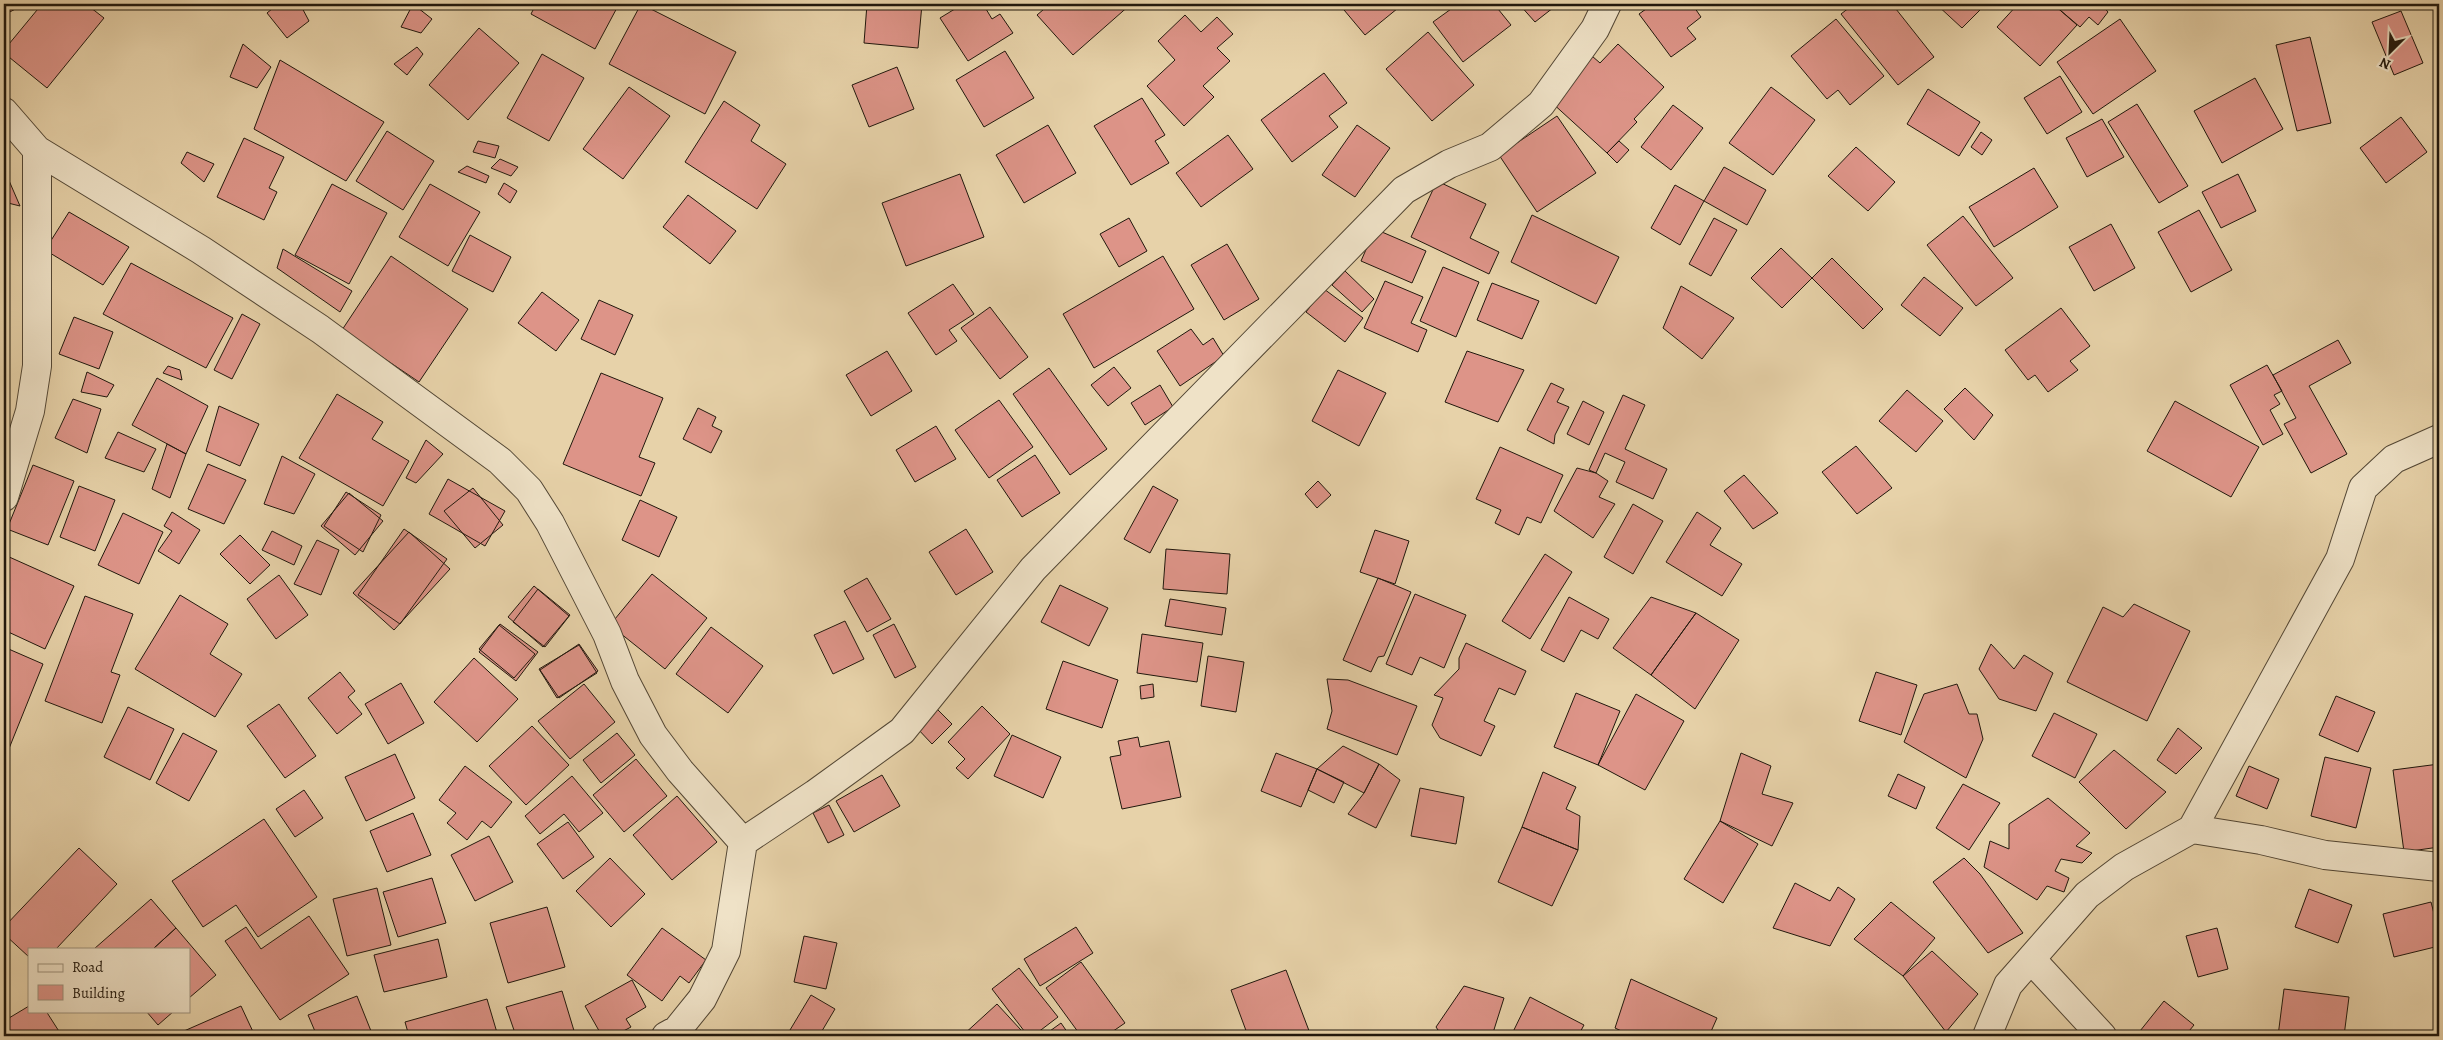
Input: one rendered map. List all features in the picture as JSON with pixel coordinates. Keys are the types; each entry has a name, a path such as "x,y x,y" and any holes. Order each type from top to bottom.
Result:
{"street":[{"path":"666,1036 677,1030 702,999 726,951 743,842 815,794 902,731 1033,569 1404,190 1449,164 1490,147 1541,104 1595,29 1607,4"},
{"path":"4,112 37,150 201,250 320,329 500,461 529,490 550,523 607,634 625,682 653,735 680,771 743,842"},
{"path":"4,496 30,411 37,366 37,150"},
{"path":"1987,1036 2008,985 2087,896 2124,867 2192,829 2340,559 2363,488 2394,459 2439,439"},
{"path":"2192,829 2261,840 2325,855 2439,867"},
{"path":"2031,959 2102,1036"}],"building":[{"path":"4,4 25,4 4,15"},
{"path":"42,4 86,4 104,18 47,88 4,53 4,50"},
{"path":"278,4 300,4 309,21 287,38 267,13"},
{"path":"381,4 393,4 387,10"},
{"path":"413,4 432,19 421,33 401,27"},
{"path":"536,4 619,4 595,49 531,14"},
{"path":"641,4 736,52 705,114 609,64"},
{"path":"867,4 922,4 918,48 864,43"},
{"path":"963,4 983,4 992,19 1000,14 1013,33 968,61 940,18"},
{"path":"1050,4 1131,4 1073,55 1037,15"},
{"path":"1339,4 1403,4 1365,35"},
{"path":"1458,4 1494,4 1511,25 1463,62 1433,22"},
{"path":"1519,4 1558,4 1535,22"},
{"path":"1653,4 1692,4 1701,17 1687,28 1696,39 1671,57 1639,14"},
{"path":"1854,4 1892,4 1934,57 1898,85 1841,14"},
{"path":"1936,4 1986,4 1962,28"},
{"path":"2018,4 2053,4 2077,25 2040,66 1997,27"},
{"path":"2053,4 2101,4 2108,12 2098,25 2089,17 2080,27"},
{"path":"2275,4 2298,4 2275,7"},
{"path":"2401,11 2423,63 2394,75 2372,22"},
{"path":"1185,15 1201,32 1217,17 1233,34 1217,48 1230,61 1203,86 1214,97 1184,126 1147,86 1175,60 1158,41"},
{"path":"1836,19 1884,76 1850,105 1838,90 1827,99 1791,56"},
{"path":"2120,19 2156,71 2093,114 2057,62"},
{"path":"479,28 519,63 468,120 429,85"},
{"path":"1428,32 1474,85 1432,121 1386,69"},
{"path":"2310,37 2331,123 2297,131 2276,45"},
{"path":"243,44 271,67 257,88 230,77"},
{"path":"1618,44 1664,87 1634,119 1637,122 1607,153 1550,101 1592,56 1600,63"},
{"path":"417,47 423,54 407,75 394,64"},
{"path":"1005,51 1034,98 984,127 956,80"},
{"path":"542,54 584,78 549,141 507,118"},
{"path":"280,60 384,122 346,181 254,129"},
{"path":"897,67 914,109 869,127 852,85"},
{"path":"1324,73 1347,103 1329,116 1338,127 1292,162 1261,120"},
{"path":"2060,76 2082,112 2047,134 2024,98"},
{"path":"2255,78 2283,129 2222,163 2194,111"},
{"path":"629,87 670,116 623,179 583,149"},
{"path":"1771,87 1815,120 1773,175 1729,143"},
{"path":"1928,89 1980,122 1959,156 1907,124"},
{"path":"1142,98 1165,135 1155,141 1169,163 1131,185 1094,126"},
{"path":"724,101 760,125 751,141 786,164 757,209 685,162"},
{"path":"2137,104 2188,186 2159,203 2108,122"},
{"path":"1673,105 1703,128 1671,170 1641,147"},
{"path":"1557,116 1596,173 1537,212 1499,155"},
{"path":"2401,117 2427,152 2386,183 2360,148"},
{"path":"2102,119 2124,157 2087,177 2066,138"},
{"path":"1048,125 1076,173 1024,203 996,155"},
{"path":"1357,125 1390,148 1355,197 1322,175"},
{"path":"387,131 434,161 403,210 356,181"},
{"path":"1981,132 1992,140 1982,155 1971,147"},
{"path":"1228,135 1253,169 1201,207 1176,173"},
{"path":"244,138 284,157 269,188 277,192 264,220 217,197"},
{"path":"478,141 499,146 495,158 473,152"},
{"path":"1619,141 1629,150 1617,163 1607,153"},
{"path":"1856,147 1895,182 1868,211 1828,176"},
{"path":"187,152 214,164 204,182 181,163"},
{"path":"500,159 518,167 511,176 491,168"},
{"path":"467,166 489,176 486,183 458,172"},
{"path":"1724,167 1766,190 1747,225 1704,201"},
{"path":"2034,168 2058,207 1994,247 1969,207"},
{"path":"4,169 20,206 4,202"},
{"path":"960,174 984,237 906,266 882,203"},
{"path":"2238,174 2256,211 2221,228 2202,192"},
{"path":"1437,181 1486,204 1470,238 1499,252 1489,274 1411,237"},
{"path":"504,183 517,191 510,203 498,194"},
{"path":"332,184 387,213 349,284 295,255"},
{"path":"430,184 480,212 448,266 399,237"},
{"path":"1675,185 1704,201 1680,245 1651,228"},
{"path":"688,195 736,231 710,264 663,227"},
{"path":"2199,210 2232,270 2191,292 2158,232"},
{"path":"69,212 129,247 103,285 45,250"},
{"path":"1532,215 1619,257 1596,304 1511,262"},
{"path":"1963,216 2013,278 1976,306 1927,245"},
{"path":"1129,218 1147,251 1119,267 1100,234"},
{"path":"1714,218 1737,230 1711,276 1689,264"},
{"path":"2111,224 2135,268 2094,291 2069,247"},
{"path":"1375,229 1426,251 1412,283 1361,261"},
{"path":"470,235 511,257 493,292 452,271"},
{"path":"1227,244 1259,299 1224,320 1191,265"},
{"path":"1781,248 1812,278 1782,308 1751,278"},
{"path":"283,249 352,291 340,312 277,268"},
{"path":"391,256 468,309 419,382 342,330"},
{"path":"1163,256 1194,309 1094,368 1063,314"},
{"path":"1832,258 1883,309 1863,329 1812,278"},
{"path":"131,263 233,318 206,368 103,314"},
{"path":"1443,267 1479,282 1456,337 1420,321"},
{"path":"1345,271 1374,299 1362,312 1332,285"},
{"path":"1924,277 1963,308 1940,336 1901,305"},
{"path":"1385,281 1423,297 1411,323 1427,330 1418,352 1364,328"},
{"path":"1492,283 1539,301 1522,339 1477,320"},
{"path":"953,284 974,314 949,330 957,341 936,355 908,313"},
{"path":"1681,286 1734,318 1702,359 1663,328"},
{"path":"1324,289 1363,318 1345,342 1306,312"},
{"path":"542,292 579,320 556,351 518,323"},
{"path":"599,300 633,315 615,355 581,339"},
{"path":"990,307 1028,357 1000,379 961,328"},
{"path":"2061,308 2090,346 2070,361 2078,370 2048,392 2035,375 2028,380 2005,350"},
{"path":"242,314 260,324 232,379 214,370"},
{"path":"74,317 113,332 99,369 59,354"},
{"path":"1191,329 1203,345 1213,338 1224,356 1180,386 1157,351"},
{"path":"2338,340 2351,363 2309,386 2347,454 2311,473 2284,424 2296,418 2273,375"},
{"path":"887,351 912,391 871,416 846,375"},
{"path":"1467,351 1524,370 1498,422 1445,402"},
{"path":"2267,365 2282,391 2274,395 2280,404 2270,410 2283,434 2263,445 2230,385"},
{"path":"168,366 180,370 182,380 163,373"},
{"path":"1114,367 1131,388 1108,406 1091,385"},
{"path":"1049,368 1107,449 1070,475 1013,394"},
{"path":"1338,370 1386,393 1359,446 1312,421"},
{"path":"87,372 114,385 107,397 81,392"},
{"path":"601,373 663,398 639,457 655,463 641,496 563,464"},
{"path":"157,378 208,406 186,454 132,425"},
{"path":"1551,383 1564,389 1557,402 1569,407 1555,435 1554,444 1527,430"},
{"path":"1160,385 1173,407 1145,425 1131,403"},
{"path":"1965,388 1993,415 1974,440 1944,409"},
{"path":"1907,390 1943,421 1916,452 1879,421"},
{"path":"337,394 383,422 372,439 409,461 383,506 299,458"},
{"path":"1623,395 1645,405 1625,449 1667,469 1653,499 1616,482 1625,462 1605,453 1596,473 1589,470"},
{"path":"73,399 101,409 87,453 55,438"},
{"path":"999,400 1033,447 989,478 955,430"},
{"path":"1583,401 1604,412 1589,445 1567,434"},
{"path":"2175,401 2259,447 2231,497 2147,451"},
{"path":"219,406 259,424 240,466 206,451"},
{"path":"698,408 716,417 712,426 722,431 711,453 683,439"},
{"path":"936,426 956,459 915,482 896,450"},
{"path":"118,432 156,449 144,472 105,458"},
{"path":"426,440 443,454 416,483 406,478"},
{"path":"167,444 186,454 170,498 152,489"},
{"path":"1856,446 1892,488 1857,514 1822,472"},
{"path":"1500,447 1563,475 1541,523 1527,517 1519,535 1495,523 1501,510 1476,499"},
{"path":"1035,455 1060,493 1022,517 997,480"},
{"path":"282,456 315,474 294,514 264,504"},
{"path":"208,464 246,480 224,524 188,509"},
{"path":"33,465 74,481 48,545 7,529"},
{"path":"1577,468 1596,473 1608,481 1599,497 1615,504 1593,538 1554,511"},
{"path":"1744,475 1778,513 1753,529 1724,491"},
{"path":"448,479 505,511 485,546 429,514"},
{"path":"1318,481 1331,495 1317,508 1305,494"},
{"path":"79,486 115,500 95,551 60,537"},
{"path":"1153,486 1178,500 1150,553 1124,539"},
{"path":"473,488 503,525 475,548 444,511"},
{"path":"346,492 381,515 363,552 324,526"},
{"path":"349,493 383,521 355,555 321,526"},
{"path":"640,500 677,517 659,557 622,540"},
{"path":"1633,504 1663,521 1633,574 1604,557"},
{"path":"172,512 200,530 179,564 158,551 172,531 164,526"},
{"path":"1697,512 1721,528 1710,545 1742,564 1722,596 1666,562"},
{"path":"123,513 163,532 139,584 98,565"},
{"path":"404,529 447,559 400,624 358,595"},
{"path":"966,529 993,572 956,595 929,552"},
{"path":"1375,530 1409,541 1395,584 1360,572"},
{"path":"272,531 302,546 294,565 262,550"},
{"path":"409,532 450,569 394,630 353,593"},
{"path":"240,535 270,565 250,584 220,554"},
{"path":"317,540 339,550 321,595 294,584"},
{"path":"1166,549 1230,554 1227,594 1163,589"},
{"path":"1545,554 1572,572 1530,639 1502,621"},
{"path":"7,556 74,586 45,649 4,630 4,564"},
{"path":"652,574 707,618 665,669 610,625"},
{"path":"279,575 308,615 276,639 247,599"},
{"path":"867,578 891,619 867,632 844,591"},
{"path":"1378,578 1411,592 1384,656 1378,657 1371,672 1343,660"},
{"path":"1060,585 1108,608 1089,646 1041,622"},
{"path":"534,586 569,616 543,647 508,617"},
{"path":"538,589 570,615 545,647 513,622"},
{"path":"1415,594 1466,615 1444,668 1420,657 1412,675 1386,664"},
{"path":"180,595 228,624 210,654 242,674 215,717 135,669"},
{"path":"85,596 133,614 111,672 120,675 102,723 45,701"},
{"path":"1569,597 1609,619 1598,639 1581,630 1564,662 1541,650"},
{"path":"1651,597 1696,613 1651,675 1613,648"},
{"path":"1170,599 1226,608 1222,635 1165,626"},
{"path":"2134,604 2190,631 2147,721 2067,682 2103,607 2123,617"},
{"path":"1696,613 1739,640 1695,709 1651,675"},
{"path":"845,621 864,659 833,674 814,635"},
{"path":"500,624 538,652 516,681 479,652"},
{"path":"894,624 916,667 895,678 873,635"},
{"path":"499,625 535,654 514,678 479,649"},
{"path":"711,627 763,666 728,713 676,674"},
{"path":"1142,634 1203,643 1197,682 1137,673"},
{"path":"1466,643 1526,671 1515,695 1499,688 1484,721 1495,726 1481,756 1440,738 1432,725 1443,698 1434,695 1459,669 1459,658"},
{"path":"579,644 598,671 559,698 540,670"},
{"path":"1991,644 2014,669 2024,655 2053,673 2036,711 1999,699 1979,669"},
{"path":"579,645 597,673 557,698 539,669"},
{"path":"4,647 43,664 4,761"},
{"path":"1208,656 1244,662 1236,712 1201,706"},
{"path":"474,658 518,699 477,742 434,702"},
{"path":"1063,661 1118,680 1102,728 1046,709"},
{"path":"340,672 355,691 348,697 362,714 337,734 308,698"},
{"path":"1876,672 1917,685 1901,735 1859,721"},
{"path":"1327,679 1348,680 1417,706 1397,755 1327,729 1332,711"},
{"path":"401,683 424,723 388,744 365,704"},
{"path":"584,684 615,722 570,759 538,721"},
{"path":"1153,684 1154,697 1141,699 1140,686"},
{"path":"1957,684 1969,714 1977,714 1983,739 1966,778 1904,742 1924,694"},
{"path":"1576,693 1620,711 1598,765 1554,747"},
{"path":"1636,694 1684,721 1645,790 1598,765"},
{"path":"2336,696 2375,712 2358,752 2319,735"},
{"path":"279,704 316,756 285,778 247,726"},
{"path":"982,706 1010,734 968,779 956,768 965,759 948,742"},
{"path":"128,707 174,729 150,780 104,757"},
{"path":"936,708 952,724 932,744 916,727"},
{"path":"2054,713 2097,734 2075,778 2032,756"},
{"path":"532,726 569,765 526,805 489,766"},
{"path":"2178,728 2202,748 2176,774 2157,760"},
{"path":"183,733 217,751 189,801 156,783"},
{"path":"617,733 635,755 601,783 583,760"},
{"path":"1012,735 1061,757 1043,798 994,776"},
{"path":"1138,737 1140,747 1169,741 1181,797 1122,809 1110,757 1121,755 1118,741"},
{"path":"1343,746 1379,764 1364,793 1317,769"},
{"path":"2114,750 2166,792 2126,829 2079,782"},
{"path":"1276,753 1317,769 1301,807 1261,791"},
{"path":"1741,753 1771,766 1762,794 1793,803 1772,846 1720,821"},
{"path":"395,754 415,798 366,821 345,777"},
{"path":"2325,757 2371,768 2356,828 2311,816"},
{"path":"636,759 667,796 624,832 593,795"},
{"path":"1379,764 1400,780 1376,828 1348,814 1364,793"},
{"path":"2439,764 2439,847 2404,852 2393,770"},
{"path":"465,766 512,802 491,828 482,821 467,840 447,823 456,813 439,800"},
{"path":"2249,766 2279,779 2267,809 2236,796"},
{"path":"1317,769 1344,782 1334,803 1308,790"},
{"path":"1543,772 1576,787 1566,809 1580,816 1578,850 1522,827"},
{"path":"1898,774 1925,787 1916,809 1888,796"},
{"path":"882,775 900,806 854,832 836,801"},
{"path":"572,776 603,813 579,832 564,814 540,834 525,816"},
{"path":"1963,784 2000,803 1969,850 1936,828"},
{"path":"1420,788 1464,797 1456,844 1411,836"},
{"path":"304,790 323,818 295,837 276,809"},
{"path":"677,796 717,842 672,880 633,835"},
{"path":"2048,798 2090,833 2076,846 2092,853 2082,863 2061,859 2055,871 2069,878 2064,892 2047,886 2037,900 1984,867 1990,841 2009,849 2009,824"},
{"path":"829,805 844,835 828,843 813,813"},
{"path":"413,813 431,855 387,872 370,831"},
{"path":"264,819 317,897 258,937 236,905 203,927 172,881"},
{"path":"1720,821 1758,844 1723,903 1684,879"},
{"path":"568,822 594,857 563,879 537,844"},
{"path":"1522,827 1578,850 1552,906 1498,882"},
{"path":"489,836 513,882 475,901 451,855"},
{"path":"79,848 117,884 57,948 28,948 28,956 4,934 4,927"},
{"path":"610,858 645,894 611,927 576,891"},
{"path":"1964,858 1980,874 2023,933 1988,953 1933,882"},
{"path":"432,878 446,923 398,937 383,892"},
{"path":"1795,883 1830,901 1838,887 1855,899 1830,946 1773,928"},
{"path":"377,888 391,945 347,956 333,899"},
{"path":"2309,889 2352,905 2338,943 2295,927"},
{"path":"151,899 176,928 154,948 95,948"},
{"path":"1891,902 1935,938 1903,976 1854,939"},
{"path":"2431,902 2439,933 2439,946 2394,957 2383,914"},
{"path":"547,907 565,967 508,983 490,923"},
{"path":"309,916 349,974 280,1020 225,941 246,927 261,949"},
{"path":"1076,927 1093,953 1040,986 1024,959"},
{"path":"176,928 216,975 190,997 190,948 154,948"},
{"path":"662,928 706,960 689,983 680,976 662,1001 627,975"},
{"path":"2217,928 2228,969 2198,977 2186,936"},
{"path":"804,936 837,943 826,989 794,982"},
{"path":"438,939 447,977 384,992 374,955"},
{"path":"1932,951 1978,994 1946,1032 1903,976"},
{"path":"1081,962 1125,1023 1106,1036 1081,1036 1046,988"},
{"path":"1019,968 1058,1017 1033,1036 1028,1036 992,989"},
{"path":"1286,970 1311,1036 1248,1036 1231,990"},
{"path":"1631,979 1717,1018 1709,1036 1632,1036 1615,1028"},
{"path":"632,980 646,1007 626,1019 631,1027 614,1036 602,1036 585,1006"},
{"path":"1464,986 1504,998 1492,1036 1442,1036 1436,1027"},
{"path":"2284,989 2349,997 2344,1036 2278,1036"},
{"path":"562,991 575,1034 568,1036 516,1036 506,1007"},
{"path":"811,995 835,1009 819,1036 800,1036 790,1030"},
{"path":"357,996 373,1036 317,1036 308,1015"},
{"path":"1530,997 1584,1025 1578,1036 1511,1036"},
{"path":"487,999 498,1036 409,1036 405,1022"},
{"path":"2164,1001 2194,1025 2185,1036 2146,1036 2140,1031"},
{"path":"997,1004 1021,1030 1013,1036 962,1036"},
{"path":"241,1006 255,1036 186,1036 184,1031"},
{"path":"28,1007 28,1012 47,1012 62,1036 4,1036 4,1021"},
{"path":"147,1012 173,1012 158,1025"},
{"path":"1061,1023 1070,1036 1043,1036"},
{"path":"1602,1031 1615,1036 1600,1036"}]}
